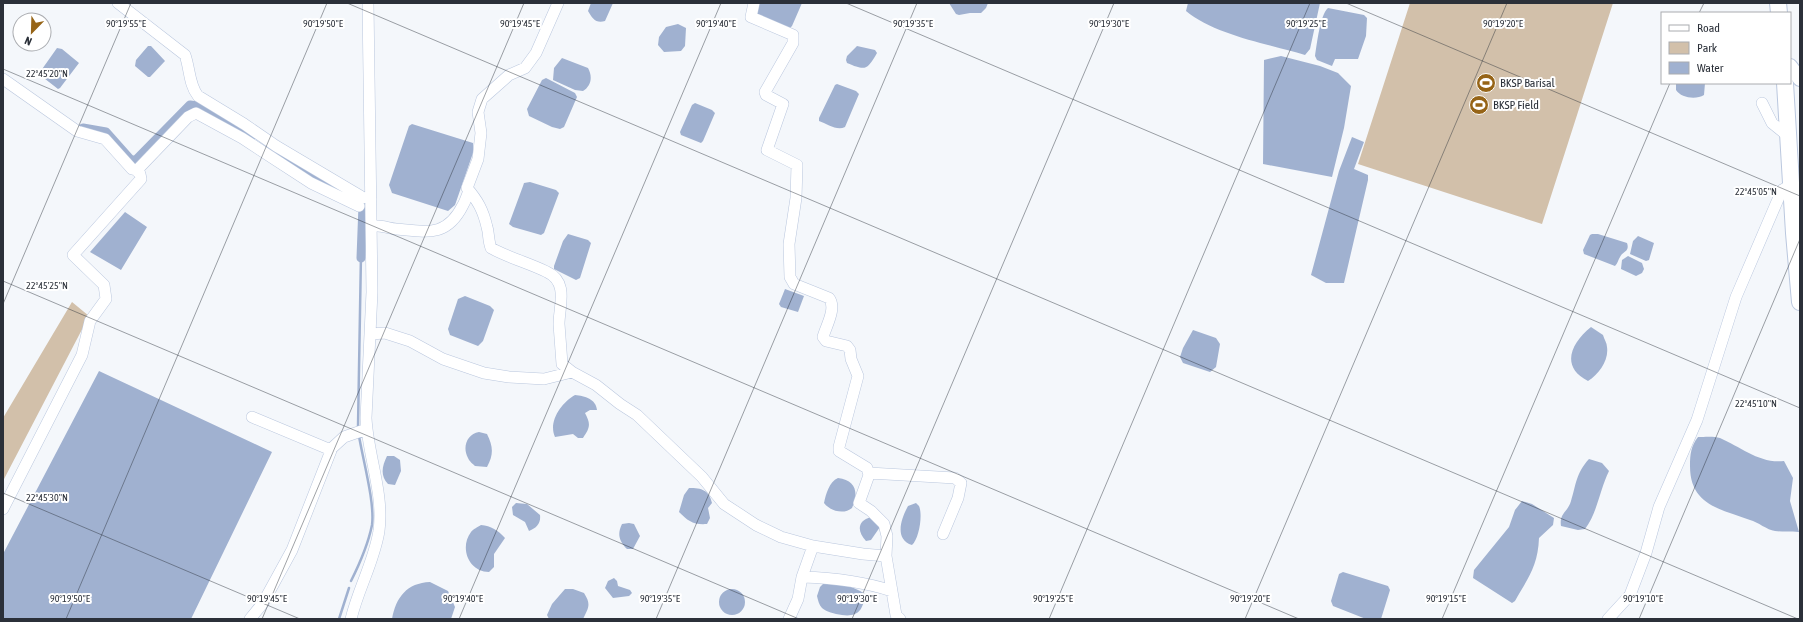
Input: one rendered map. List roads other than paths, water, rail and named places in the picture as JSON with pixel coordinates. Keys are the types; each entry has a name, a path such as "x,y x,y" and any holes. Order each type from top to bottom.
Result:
{"highway":[{"path":"1785,84 1791,185 1797,233 1800,302"}],"main road":[{"path":"1791,67 1800,78"}],"street":[{"path":"118,3 185,55 190,68 191,81 194,91 198,96 313,168 362,197 371,199"},
{"path":"351,619 359,590 376,546 379,529 378,496 367,429 372,226 368,3"},
{"path":"558,3 536,54 525,68 509,74 482,99 478,112 481,133 480,148 478,159 467,188 481,206 484,220 488,227 488,238 491,248 502,255 549,272 557,280 562,292 562,307 559,322 562,364 572,372 596,385 653,429 702,476 724,504 756,525 780,537 813,546 886,556"},
{"path":"754,3 751,17 793,35 794,38 793,43 765,92 766,95 783,104 783,108 767,150 797,165 796,198 789,244 790,277 794,284 829,298 832,301 831,311 823,337 826,341 846,346 850,350 851,359 858,376 839,451 867,468 869,473 859,503 872,511 884,524 887,536 886,556 896,615 900,619"},
{"path":"3,79 77,131 105,139 127,165 140,174 141,179 73,255 104,285 106,299 90,321 82,355 3,509"},
{"path":"1762,103 1772,123 1788,136"},
{"path":"136,170 188,117 196,113 242,138 311,183 359,206"},
{"path":"1608,619 1630,595 1646,553 1659,506 1697,420 1736,297 1782,190 1791,185"},
{"path":"372,226 421,231 441,230 449,225 456,217 464,205 469,190"},
{"path":"370,334 385,333 410,340 443,359 484,373 509,377 544,379 572,372"},
{"path":"252,417 331,450"},
{"path":"250,619 263,603 292,550 331,450 335,444 344,437 367,429"},
{"path":"869,473 955,478 961,483 960,492 943,534"},
{"path":"789,619 798,599 802,577 813,546"},
{"path":"802,577 839,579 876,586 892,591"}],"water":[{"path":"591,3 613,3 605,21 599,22 591,16 588,11"},
{"path":"758,3 802,3 792,26 789,29 757,18"},
{"path":"949,3 988,3 986,8 981,13 959,15 956,14"},
{"path":"1188,3 1320,3 1310,49 1305,55 1227,33 1198,19 1186,11"},
{"path":"1328,8 1364,15 1367,18 1366,36 1358,59 1335,59 1332,66 1317,60 1315,56 1319,30 1325,12"},
{"path":"678,24 686,28 685,46 681,51 664,52 658,45 659,37 666,27"},
{"path":"148,46 151,46 165,61 150,77 135,66 136,60"},
{"path":"857,46 875,50 877,53 868,66 862,68 847,63 847,56"},
{"path":"57,48 62,49 79,63 58,89 40,75 40,72"},
{"path":"1281,56 1320,66 1338,73 1351,86 1344,128 1332,177 1263,164 1264,60"},
{"path":"562,58 588,68 591,78 586,89 583,91 575,90 553,80 554,68"},
{"path":"546,78 575,93 577,97 564,127 560,129 552,127 529,116 527,109 542,80"},
{"path":"837,84 856,91 859,94 845,127 842,128 832,127 819,121 819,118 835,85"},
{"path":"1676,84 1705,84 1704,95 1701,97 1693,98 1681,95 1676,90"},
{"path":"695,103 712,110 715,113 701,143 681,135 680,132 692,105"},
{"path":"412,124 473,143 473,153 455,205 448,211 392,193 389,185 409,126"},
{"path":"1352,137 1364,142 1354,169 1368,175 1368,180 1344,283 1326,283 1311,275 1339,171"},
{"path":"530,182 556,190 559,193 544,233 541,235 513,227 509,224 524,183"},
{"path":"125,212 147,227 121,270 90,252"},
{"path":"568,234 588,240 591,243 580,278 576,280 554,269 563,241"},
{"path":"1598,234 1627,243 1627,250 1621,255 1615,266 1584,254 1583,250 1590,235"},
{"path":"1638,236 1654,243 1649,260 1646,261 1630,254 1633,241"},
{"path":"1628,256 1642,263 1644,269 1642,273 1636,276 1621,269 1622,260"},
{"path":"785,289 804,296 798,312 781,307 779,304"},
{"path":"465,296 490,306 494,310 483,341 478,346 450,335 448,329 458,299"},
{"path":"1591,327 1603,335 1607,344 1607,352 1605,362 1596,375 1588,381 1579,375 1571,362 1574,347 1578,340"},
{"path":"1193,330 1216,338 1220,344 1216,367 1210,372 1183,363 1180,357 1183,348"},
{"path":"99,371 272,452 191,619 3,619 3,554"},
{"path":"575,395 583,396 589,399 595,403 596,406 597,410 590,410 585,413 589,423 587,431 583,438 578,438 573,434 555,437 553,425 557,413 570,398"},
{"path":"479,432 487,434 491,442 492,454 487,467 475,466 466,454 466,445 469,438 471,435"},
{"path":"1698,437 1720,438 1751,454 1767,460 1784,461 1793,478 1790,501 1799,532 1778,531 1766,528 1753,521 1709,504 1701,497 1695,489 1691,479 1690,466 1691,450"},
{"path":"387,456 394,456 400,460 401,471 395,485 388,484 384,478 383,467"},
{"path":"1589,459 1602,463 1609,471 1593,516 1585,529 1578,530 1561,526 1562,515 1570,505 1581,469"},
{"path":"838,478 849,481 855,492 852,508 841,512 833,510 824,503 830,485"},
{"path":"689,488 701,489 709,495 711,499 712,503 708,508 710,518 707,524 691,522 679,512 684,495"},
{"path":"1522,501 1532,504 1554,518 1553,525 1539,538 1537,556 1532,571 1515,601 1512,603 1473,578 1474,570 1509,527 1515,510"},
{"path":"516,503 527,504 540,515 538,525 529,531 525,522 513,515 512,507"},
{"path":"916,503 919,506 921,515 917,538 912,545 906,542 903,538 901,533 901,522 908,506"},
{"path":"871,517 880,527 871,540 866,541 861,534 860,527 863,521"},
{"path":"622,524 634,524 640,536 633,549 627,549 622,543 619,534"},
{"path":"481,525 494,529 505,538 494,554 494,567 489,572 482,571 471,564 466,552 466,545 471,532"},
{"path":"1343,572 1388,586 1390,590 1381,619 1366,619 1333,606 1331,601 1339,574"},
{"path":"614,578 617,581 618,586 630,590 632,593 629,596 613,598 605,588 608,581"},
{"path":"430,582 448,591 455,607 451,619 392,619 396,604 409,588 422,583"},
{"path":"824,583 846,586 865,594 860,610 853,615 843,615 823,609 819,604 817,596 820,587"},
{"path":"565,589 573,589 584,593 588,600 588,606 583,619 549,619 547,615 552,604"},
{"path":"732,589 741,593 745,602 741,611 732,615 723,611 719,602 723,593"}],"waterway":[{"path":"83,128 106,132 130,159 135,161 190,105 198,106 251,137"},
{"path":"270,150 334,189"},
{"path":"358,202 363,205 361,258"},
{"path":"358,427 361,254"},
{"path":"351,581 363,554 372,525 372,505 359,436"},
{"path":"339,619 349,588"}],"place":[{"name":"BKSP Barisal","path":"1486,83"},
{"name":"BKSP Field","path":"1479,105"}]}
